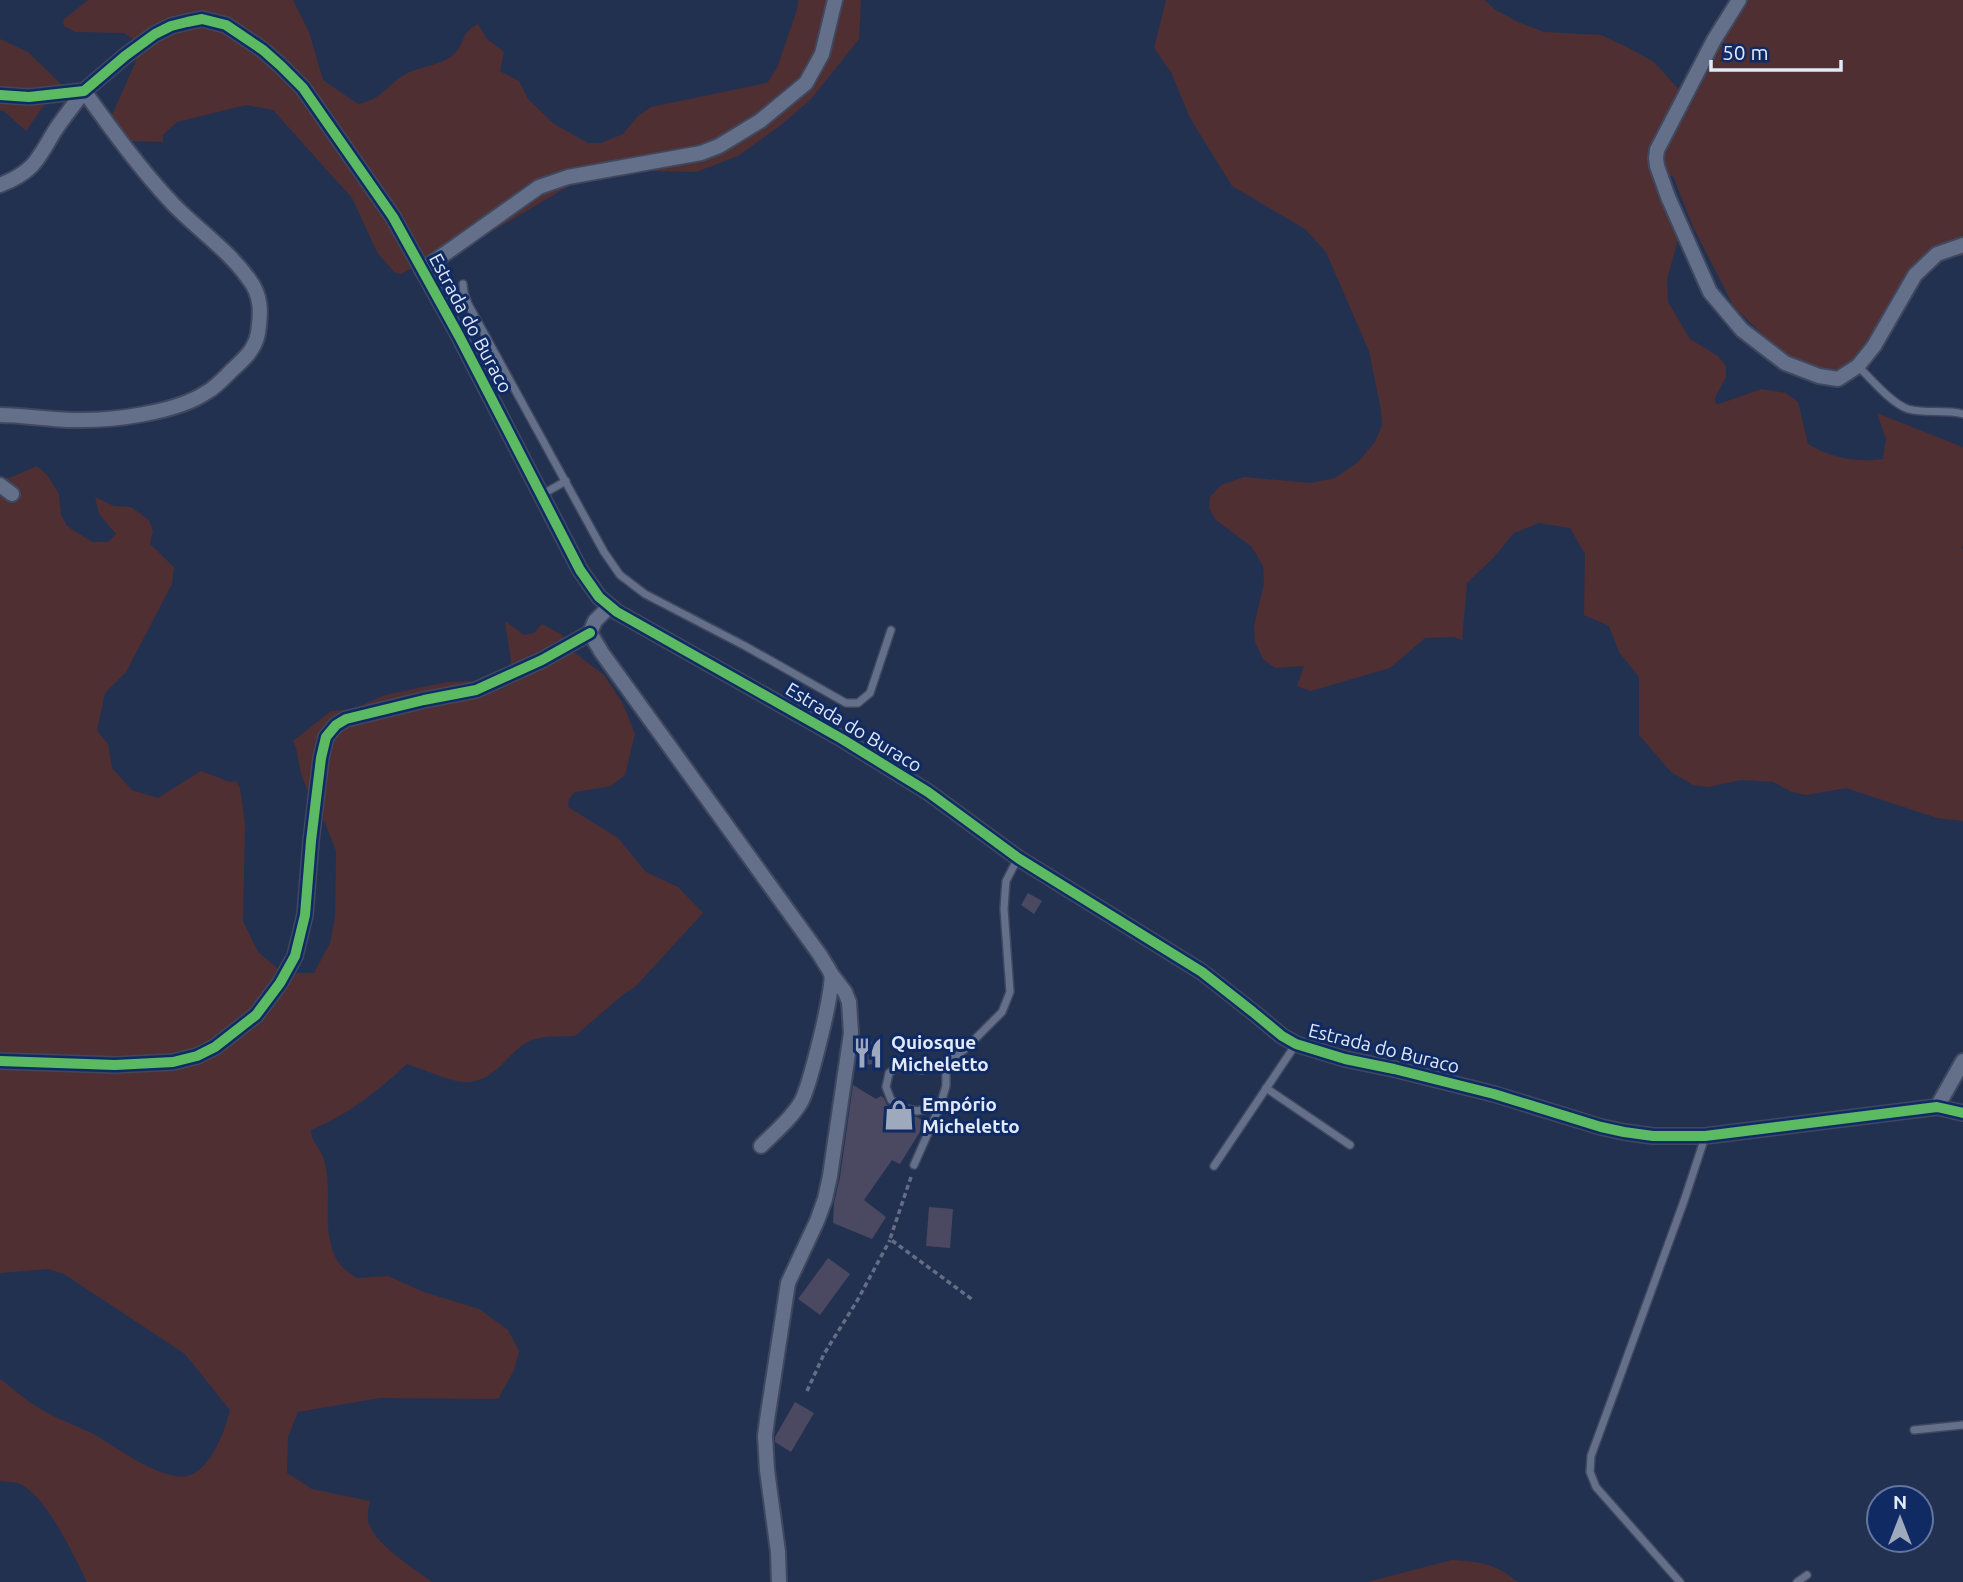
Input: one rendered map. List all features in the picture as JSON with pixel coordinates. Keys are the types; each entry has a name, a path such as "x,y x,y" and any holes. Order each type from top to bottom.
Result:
{"street":[{"path":"422,270 540,187 569,177 701,153 719,146 760,121 806,83 822,54 835,0"},
{"path":"1739,0 1714,40 1657,150 1656,158 1668,197 1710,292 1742,330 1785,363 1819,376 1838,379 1858,366 1874,346 1915,275 1937,254 1963,246"},
{"name":"Estrada do Buraco","path":"0,185 26,172 42,156 55,131 84,92 155,34 172,26 202,19 226,25 263,50 303,88 393,217 459,336 580,570 598,597 617,612 842,739 928,792 1018,858 1202,972 1282,1037 1345,1059 1494,1094 1624,1132 1653,1136 1705,1136 1937,1107 1963,1113"},
{"path":"0,95 29,97 84,92 126,150 173,204 249,279 258,295 261,310 257,340 247,357 208,392 180,405 100,420 73,421 0,415"},
{"path":"0,1060 115,1065 173,1062 197,1056 215,1047 256,1015 280,983 295,956 305,915 321,758 327,737 336,725 346,719 477,690 542,660 590,633 595,621 610,606"},
{"path":"590,633 820,955 849,1002 850,1052 825,1199 788,1283 765,1436 779,1582"},
{"path":"761,1146 792,1116 805,1093 832,975"},
{"path":"1937,1107 1963,1061"}],"lane":[{"path":"463,284 468,304 604,552 620,575 645,594 846,703 858,703 870,694 891,631"},
{"path":"1858,366 1894,400 1909,409 1963,414"},
{"path":"541,495 566,481"},
{"path":"940,1106 917,1111 891,1100 886,1087 889,1073 900,1065 922,1070 946,1062 964,1050 1002,1012 1010,992 1004,901 1006,881 1018,858"},
{"path":"1214,1166 1296,1044"},
{"path":"914,1165 940,1106 946,1086 946,1062"},
{"path":"1266,1088 1350,1145"},
{"path":"1680,1582 1596,1487 1590,1472 1591,1455 1705,1136"},
{"path":"1914,1430 1963,1425"},
{"path":"1797,1582 1807,1576"}],"path":[{"path":"807,1391 824,1354 858,1301 890,1240 914,1165"},
{"path":"890,1240 973,1300"}],"shaded area":[{"path":"88,0 293,0 309,32 323,80 358,104 378,96 410,72 450,57 468,31 478,24 486,38 504,52 500,71 519,81 528,99 554,124 588,143 601,143 623,134 638,116 651,107 767,83 777,68 798,0 861,0 859,39 811,99 738,156 696,172 649,171 600,175 579,180 479,239 435,255 401,274 394,272 377,252 352,198 273,110 246,105 177,122 163,135 163,142 129,141 100,120 113,113 136,61 137,42 124,33 75,32 64,26 63,20"},
{"path":"1166,0 1485,0 1494,9 1544,32 1601,35 1625,46 1654,62 1683,94 1748,0 1963,0 1963,256 1938,258 1911,279 1862,357 1843,369 1824,372 1783,355 1734,307 1693,227 1673,176 1668,176 1679,236 1667,279 1668,302 1690,339 1718,356 1726,366 1726,377 1715,398 1716,405 1761,389 1786,393 1798,402 1808,444 1844,458 1883,459 1886,439 1877,413 1963,448 1963,821 1937,818 1846,788 1806,795 1792,792 1773,782 1741,780 1708,787 1693,785 1671,772 1639,735 1639,677 1619,652 1609,626 1584,615 1585,554 1570,528 1539,523 1514,533 1467,583 1462,640 1454,637 1425,638 1390,668 1311,691 1297,686 1304,666 1275,668 1263,659 1255,642 1254,626 1264,584 1263,566 1252,547 1216,520 1209,508 1210,497 1221,485 1244,477 1310,483 1335,478 1358,462 1375,442 1382,425 1381,410 1369,351 1326,252 1305,229 1232,186 1190,118 1171,72 1154,48"},
{"path":"0,39 28,52 65,88 44,105 26,131 0,110"},
{"path":"37,466 47,475 59,494 61,515 67,526 92,542 108,542 116,534 99,514 95,497 114,506 131,507 149,520 153,531 150,544 174,567 172,584 126,672 105,693 97,730 108,744 112,768 132,790 158,798 201,771 230,782 236,781 240,788 245,824 243,921 258,952 283,973 314,973 330,943 335,917 336,851 301,774 293,741 331,711 353,709 385,695 447,682 477,681 502,690 511,661 505,621 524,635 534,633 542,624 561,634 575,653 604,675 623,704 635,734 625,775 611,786 575,792 569,799 568,807 618,838 646,872 678,887 703,913 635,987 575,1036 532,1040 485,1078 475,1081 451,1079 407,1064 362,1101 311,1130 323,1156 327,1173 328,1226 333,1252 339,1263 356,1278 388,1276 424,1292 479,1309 508,1330 519,1351 514,1370 498,1399 380,1398 298,1412 288,1437 287,1473 312,1489 370,1501 368,1519 376,1536 394,1554 432,1582 87,1582 51,1515 41,1502 20,1484 0,1481 0,1379 42,1410 97,1436 158,1471 183,1477 193,1474 207,1463 230,1410 185,1354 64,1274 48,1269 0,1273 0,479"},
{"path":"1452,1560 1487,1565 1518,1582 1367,1582"}],"building":[{"path":"1028,893 1042,901 1034,914 1021,905"},
{"name":"Quiosque Micheletto","path":"873,1042 880,1052 876,1064 861,1065 857,1057 860,1043"},
{"path":"853,1085 876,1099 881,1096 887,1105 926,1122 900,1164 892,1160 864,1200 886,1217 872,1239 833,1223"},
{"path":"929,1207 953,1209 950,1248 926,1246"},
{"path":"828,1258 850,1274 820,1315 798,1299"},
{"path":"795,1402 814,1413 791,1452 775,1442 775,1437"}],"cycle path":[{"path":"0,95 29,97 84,91 155,34 171,26 202,19 226,25 263,50 303,88 393,217 459,336 580,570 599,597 617,612 842,739 928,792 1018,858 1202,972 1282,1036 1296,1044 1345,1059 1494,1094 1601,1127 1653,1136 1705,1136 1937,1107 1963,1113"},
{"path":"0,1061 115,1065 173,1062 197,1056 215,1047 256,1015 280,983 295,956 305,915 321,758 326,737 336,725 346,719 476,690 542,660 590,633"}],"place":[{"name":"Quiosque Micheletto","path":"868,1053"},
{"name":"Empório Micheletto","path":"899,1115"}]}
